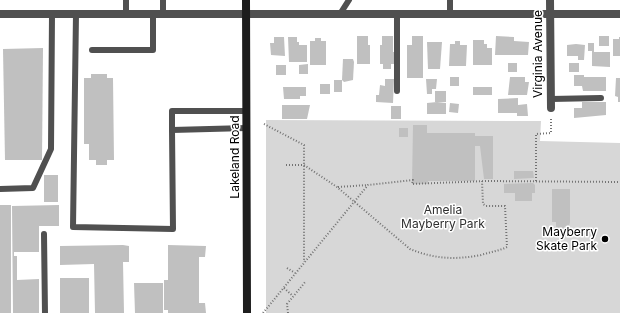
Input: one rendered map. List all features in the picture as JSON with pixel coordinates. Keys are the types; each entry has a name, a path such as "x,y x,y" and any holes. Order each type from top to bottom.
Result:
{"street":[{"name":"Lakeland Road","path":"246,0 247,313"},
{"name":"Virginia Avenue","path":"550,0 551,108"},
{"path":"0,14 620,14"}],"lane":[{"path":"126,0 126,15"},
{"path":"163,0 163,15"},
{"path":"340,14 349,0"},
{"path":"450,0 450,14"},
{"path":"0,189 32,188 51,149 52,14"},
{"path":"76,14 73,228 173,229 172,111 246,111"},
{"path":"92,50 153,50 153,14"},
{"path":"397,14 397,91"},
{"path":"551,98 602,98"},
{"path":"172,130 246,128"},
{"path":"44,234 45,313"}],"path":[{"path":"536,181 536,134 551,133 551,108"},
{"path":"264,124 304,145 304,264"},
{"path":"286,165 304,165 337,187 410,249 419,253 448,259 464,259 500,251 507,246 504,206 486,206 483,204 482,181"},
{"path":"337,187 413,180 412,184 482,181 620,182"},
{"path":"263,313 368,185"},
{"path":"287,268 295,273"},
{"path":"288,313 287,304 306,281"},
{"path":"284,288 293,296"}],"green space":[{"name":"Amelia Mayberry Park","path":"266,120 541,121 540,141 620,143 620,313 266,313"}],"building":[{"path":"357,36 368,36 368,45 370,45 370,64 357,64"},
{"path":"382,36 393,36 393,52 395,52 395,54 394,64 391,64 391,69 383,69 383,64 380,64 380,45 382,45"},
{"path":"412,36 423,36 423,78 407,78 407,45 412,45"},
{"path":"496,36 514,37 514,41 529,42 528,55 495,55"},
{"path":"599,36 609,36 609,46 599,46"},
{"path":"274,37 284,37 285,56 271,55 270,43 274,43"},
{"path":"288,37 297,37 297,42 299,42 299,45 307,45 307,62 289,62"},
{"path":"619,37 620,56 613,56 613,39 619,39"},
{"path":"315,38 321,38 321,41 326,41 326,65 310,65 310,41 315,41"},
{"path":"473,40 484,40 484,44 487,44 487,48 492,48 492,65 473,65"},
{"path":"455,41 460,41 460,45 467,45 466,66 449,66 450,44 455,44"},
{"path":"427,42 442,42 440,69 428,69"},
{"path":"588,43 594,43 594,52 610,52 610,67 592,66 592,51 588,51"},
{"path":"567,45 585,45 584,60 578,60 578,56 567,56"},
{"path":"43,48 42,160 5,160 3,49"},
{"path":"343,59 353,59 353,80 344,82 342,80"},
{"path":"508,63 517,63 517,72 508,72"},
{"path":"569,63 579,63 579,72 569,72"},
{"path":"308,64 308,74 299,74 299,65"},
{"path":"276,65 286,65 286,75 276,75"},
{"path":"91,74 107,74 107,78 113,78 114,160 107,160 107,165 96,165 96,160 89,160 89,144 84,144 84,78 91,78"},
{"path":"574,75 584,75 584,77 606,77 606,91 583,91 582,86 574,86"},
{"path":"450,77 459,77 459,86 450,86"},
{"path":"510,77 525,77 525,82 529,82 527,95 508,95"},
{"path":"616,78 620,78 620,102 618,102 618,97 615,96"},
{"path":"385,79 394,79 393,103 376,102 376,95 379,95 380,85 385,86"},
{"path":"426,79 437,79 436,89 432,89 432,94 427,94"},
{"path":"334,80 342,80 342,92 334,92"},
{"path":"320,84 330,84 330,94 320,94"},
{"path":"283,87 306,87 306,96 300,96 300,99 284,99"},
{"path":"473,87 492,87 492,95 473,95"},
{"path":"435,91 446,91 446,102 435,102"},
{"path":"518,98 518,105 527,104 528,116 517,116 517,113 498,113 498,99"},
{"path":"582,102 606,102 606,115 574,118 574,108 582,108"},
{"path":"427,103 446,103 446,114 427,114"},
{"path":"450,103 459,104 458,113 449,112"},
{"path":"282,105 310,105 307,119 282,119"},
{"path":"391,106 401,106 401,119 391,119"},
{"path":"413,125 427,125 427,133 475,133 475,136 493,136 493,179 484,179 480,146 475,146 475,181 428,181 428,184 412,184"},
{"path":"399,128 408,128 408,137 399,137"},
{"path":"514,171 533,171 534,178 514,179"},
{"path":"44,175 58,175 58,202 44,202"},
{"path":"533,183 535,185 535,193 532,193 532,201 515,201 515,193 504,193 504,184"},
{"path":"552,189 570,189 570,222 569,226 565,226 566,229 556,229 556,222 552,222"},
{"path":"0,205 11,205 11,313 0,313"},
{"path":"59,205 59,226 39,226 39,252 14,252 14,256 17,256 17,280 39,279 39,313 13,313 12,206"},
{"path":"168,245 206,246 205,257 199,257 199,303 205,303 206,313 168,313 168,310 164,310 164,280 168,280"},
{"path":"60,246 129,246 129,262 123,262 124,313 95,313 94,264 60,265"},
{"path":"60,278 89,278 89,313 60,313"},
{"path":"134,283 163,283 163,313 135,313"}],"place":[{"name":"Mayberry Skate Park","path":"605,239"}]}
